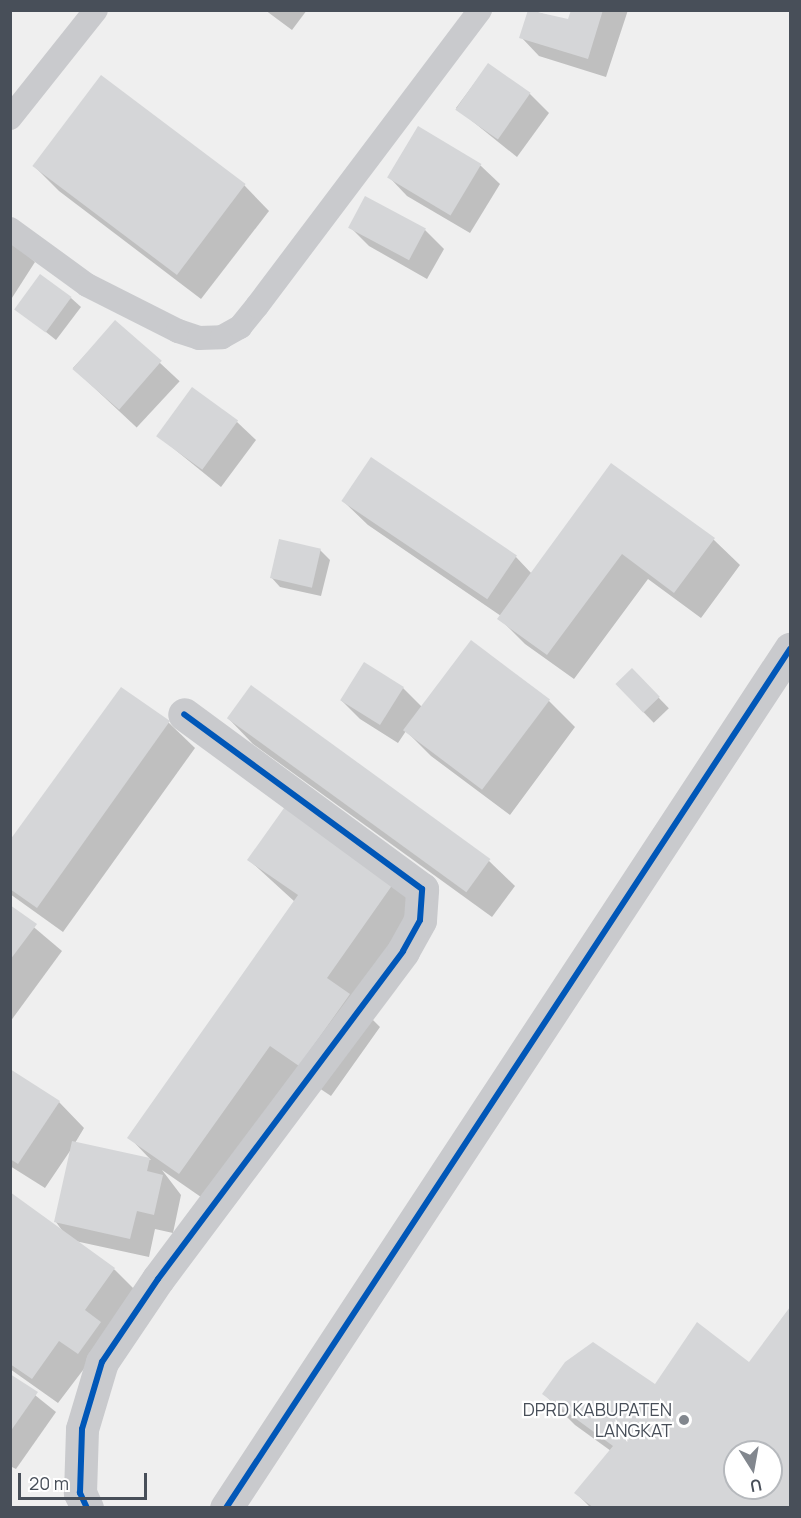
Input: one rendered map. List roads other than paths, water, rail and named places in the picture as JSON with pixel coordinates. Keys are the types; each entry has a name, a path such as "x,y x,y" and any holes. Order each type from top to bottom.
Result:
{"street":[{"path":"226,1508 790,649"},
{"path":"87,1508 80,1493 82,1429 102,1362 159,1279 403,951 420,920 422,889 184,714"}],"lane":[{"path":"10,118 96,10"},
{"path":"10,229 87,285 178,331 199,338 222,337 240,327 257,306 480,10"}],"place":[{"name":"DPRD KABUPATEN LANGKAT","path":"684,1420"}]}
